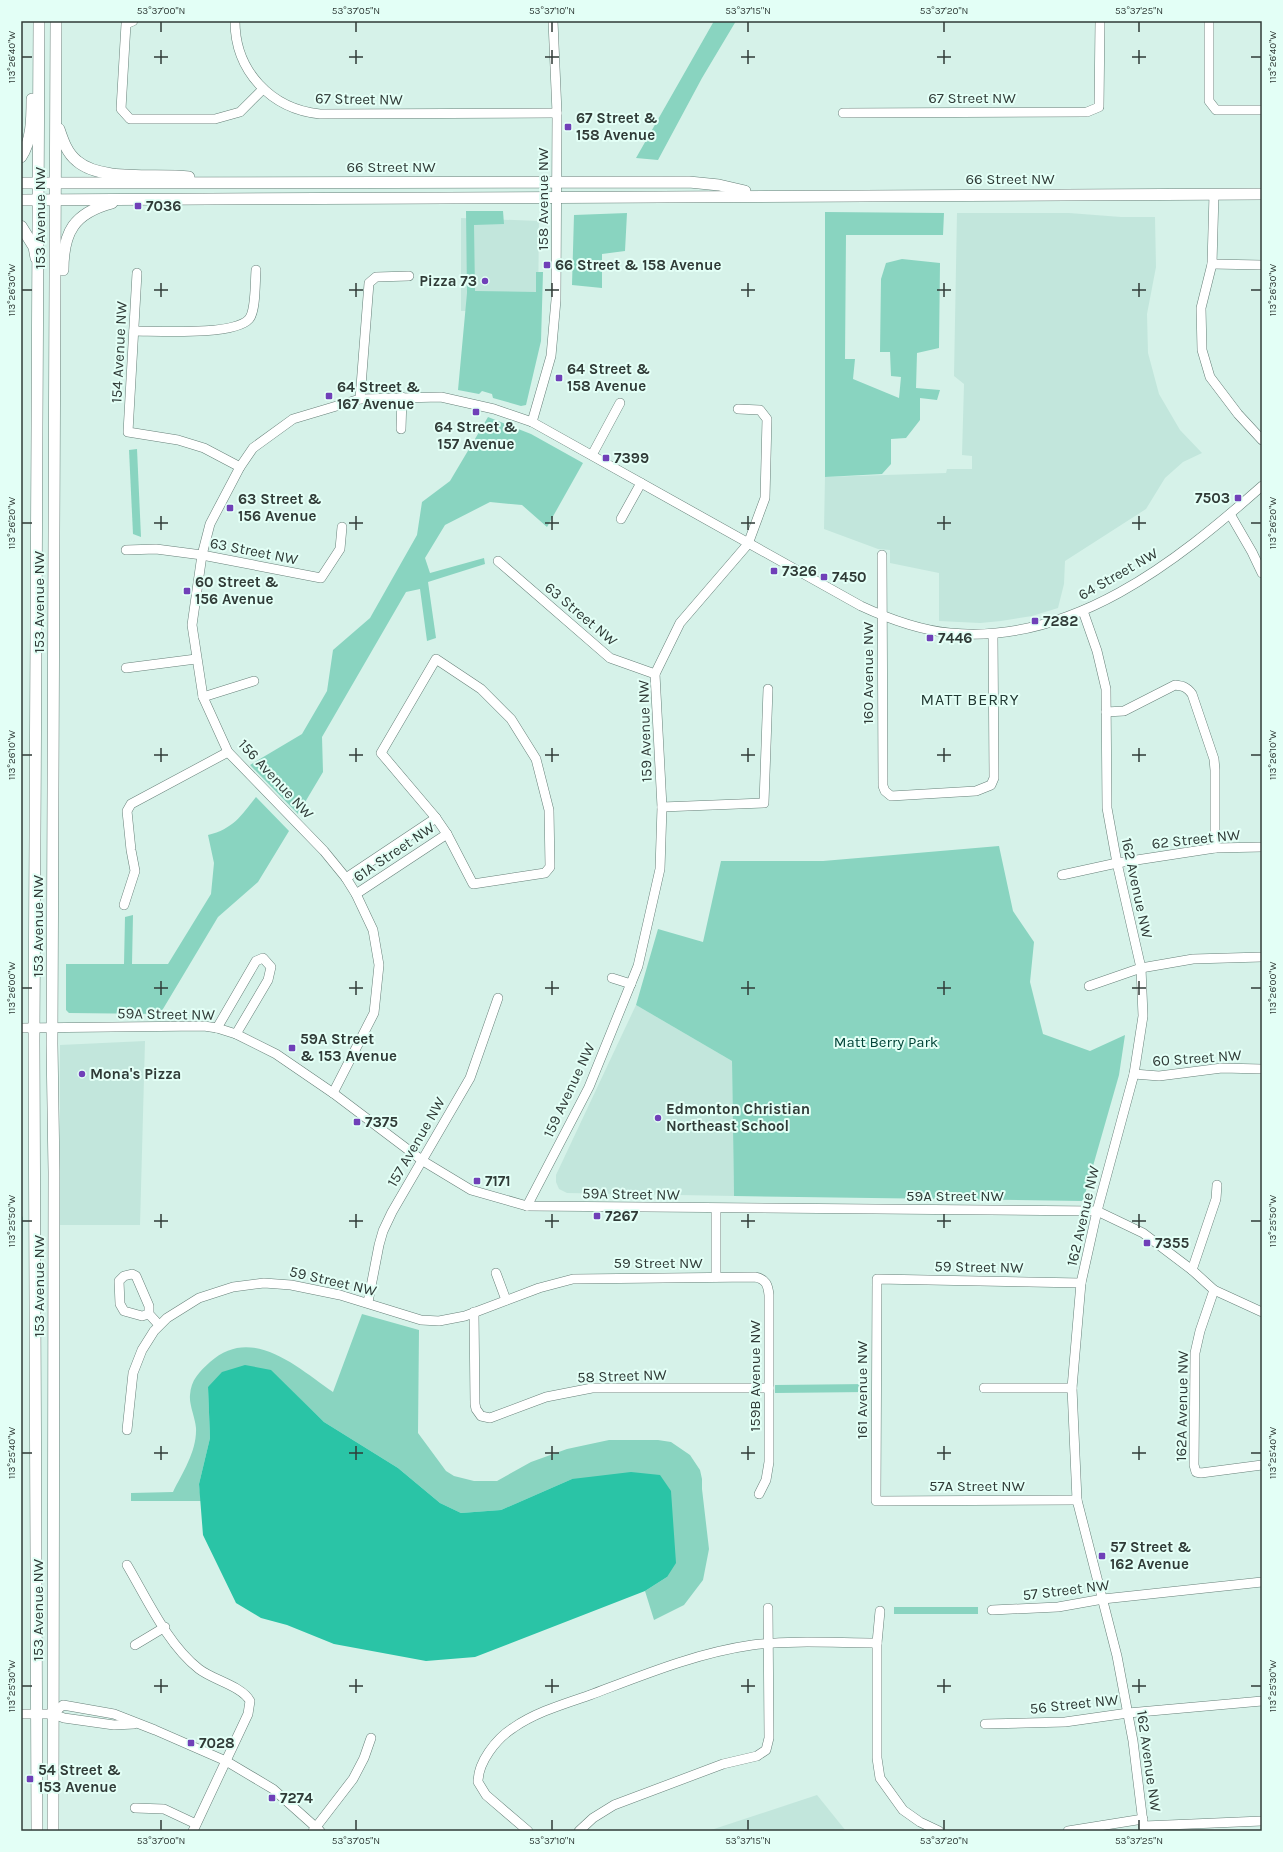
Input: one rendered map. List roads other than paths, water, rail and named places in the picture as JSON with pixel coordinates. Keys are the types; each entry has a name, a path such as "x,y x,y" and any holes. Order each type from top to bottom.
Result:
{"main road":[{"path":"21,157 30,135 32,117 33,41 38,21"},
{"name":"153 Avenue NW","path":"37,1831 35,1027 39,274 38,21"},
{"name":"153 Avenue NW","path":"52,1831 54,1172 52,1027 56,21"},
{"path":"56,109 58,128 64,145 77,161 92,170 109,174 170,174 229,182"},
{"name":"66 Street NW","path":"21,183 689,182 719,185 759,195"},
{"name":"66 Street NW","path":"21,200 759,195 1262,194"},
{"path":"55,382 62,327 63,257 65,239 78,219 85,213 99,206 127,200"},
{"path":"21,226 34,247 39,274"}],"street":[{"name":"67 Street NW","path":"235,21 236,36 241,57 254,79 275,99 295,109 320,114 557,114"},
{"name":"158 Avenue NW","path":"532,422 552,356 556,300 557,114 553,21"},
{"name":"67 Street NW","path":"843,113 1087,112 1099,107 1100,21"},
{"path":"1209,21 1209,101 1216,110 1262,110"},
{"path":"129,23 121,109 130,119 215,119 240,112 263,89"},
{"path":"1214,194 1212,264 1201,308 1202,350 1210,377 1238,414 1262,440"},
{"path":"1212,264 1262,265"},
{"path":"134,331 202,332 220,330 245,322 249,319 253,311 256,270"},
{"name":"154 Avenue NW","path":"137,273 128,432 178,440 204,448 240,468"},
{"path":"360,399 369,283 376,277 409,276"},
{"path":"401,429 402,397"},
{"name":"64 Street NW","path":"240,468 253,448 293,419 360,399 441,397 494,409 532,422 748,544 860,606 882,616 911,626 950,633 993,634 1032,628 1083,611 1108,598 1168,561 1230,514 1262,486"},
{"path":"592,456 620,402"},
{"name":"159 Avenue NW","path":"527,1206 589,1087 638,966 660,869 662,806 655,674 680,624 748,544 765,498 766,419 760,410 738,409"},
{"name":"156 Avenue NW","path":"240,468 210,524 202,555 192,625 196,659 203,697 228,752 324,851 346,878 356,894 373,930 379,965 374,1013 334,1093"},
{"path":"620,519 641,483"},
{"path":"1230,514 1252,552 1262,573"},
{"name":"63 Street NW","path":"126,550 156,549 202,555 321,578 340,549 342,527"},
{"name":"160 Avenue NW","path":"882,555 883,778 885,791 891,796 976,791 991,785 994,778 993,634"},
{"name":"63 Street NW","path":"498,561 610,658 655,674"},
{"name":"162 Avenue NW","path":"1083,611 1102,670 1106,689 1107,808 1117,863 1141,968 1143,1016 1134,1074 1097,1211 1081,1283 1072,1388 1077,1500 1104,1599 1128,1713 1144,1825"},
{"path":"436,658 481,689 511,719 536,759 549,810 550,868 545,873 473,884 447,834 436,818 381,753 436,658"},
{"path":"126,668 196,659"},
{"path":"203,697 254,681"},
{"path":"1106,712 1124,711 1168,688 1182,686 1188,689 1192,694 1214,759 1215,848"},
{"path":"662,806 764,803 768,689"},
{"path":"124,905 135,871 127,811 131,804 228,752"},
{"name":"61A Street NW","path":"346,878 436,818"},
{"name":"61A Street NW","path":"356,894 447,834"},
{"name":"62 Street NW","path":"1062,875 1117,863 1215,848 1262,847"},
{"path":"1089,986 1141,968 1192,959 1262,957"},
{"path":"217,1028 256,961 263,958 271,967 268,980 236,1034"},
{"path":"612,978 631,984"},
{"name":"157 Avenue NW","path":"368,1302 383,1231 392,1212 470,1078 498,998"},
{"name":"59A Street NW","path":"21,1028 204,1026 217,1028 236,1034 276,1054 334,1093 423,1160 471,1190 527,1206 716,1209 1097,1211 1143,1233 1192,1270 1214,1290 1262,1312"},
{"name":"60 Street NW","path":"1134,1074 1159,1076 1222,1068 1262,1069"},
{"path":"1192,1270 1216,1199 1218,1185"},
{"path":"716,1209 716,1277"},
{"path":"496,1273 506,1300"},
{"path":"149,1314 142,1316 124,1311 121,1307 119,1281 124,1276 132,1274 136,1276 149,1306 149,1314 159,1325"},
{"name":"59 Street NW","path":"127,1430 133,1372 142,1350 159,1325 175,1312 199,1298 223,1289 254,1283 287,1284 368,1302 409,1316 431,1321 448,1320 554,1283 573,1279 755,1277 765,1281"},
{"name":"59 Street NW","path":"877,1278 1081,1283"},
{"name":"161 Avenue NW","path":"876,1501 877,1278"},
{"name":"159B Avenue NW","path":"760,1494 766,1480 769,1462 769,1295 765,1281"},
{"name":"162A Avenue NW","path":"1214,1290 1200,1331 1195,1353 1194,1465 1196,1472 1201,1473 1262,1465"},
{"name":"58 Street NW","path":"474,1312 474,1404 481,1416 487,1418 496,1417 546,1397 592,1388 769,1388"},
{"path":"984,1388 1072,1388"},
{"name":"57A Street NW","path":"876,1501 1077,1500"},
{"path":"127,1565 181,1651 191,1662 211,1677 240,1691 248,1697 250,1701 248,1714 194,1828 164,1809 152,1807 135,1808"},
{"name":"57 Street NW","path":"992,1610 1058,1607 1104,1599 1262,1582"},
{"path":"579,1831 593,1818 614,1805 723,1764 757,1756 766,1750 769,1738 768,1608"},
{"path":"880,1611 877,1643 877,1758 880,1778 903,1810 920,1822 940,1831"},
{"path":"135,1645 165,1627"},
{"path":"528,1831 486,1795 478,1782 481,1766 490,1751 512,1728 536,1715 674,1664 716,1652 768,1644 877,1643"},
{"name":"56 Street NW","path":"985,1724 1065,1722 1128,1713 1262,1701"},
{"path":"53,1714 63,1705 114,1714 226,1761 273,1789 316,1830 353,1779 364,1758 371,1738"},
{"path":"21,1714 53,1714 64,1718 114,1725 136,1724"},
{"path":"1068,1831 1144,1825 1262,1821"}],"place":[{"name":"67 Street & 158 Avenue","path":"568,127"},
{"name":"7036","path":"138,206"},
{"name":"66 Street & 158 Avenue","path":"547,265"},
{"name":"Pizza 73","path":"485,281"},
{"name":"64 Street & 158 Avenue","path":"559,378"},
{"name":"64 Street & 167 Avenue","path":"329,396"},
{"name":"64 Street & 157 Avenue","path":"476,412"},
{"name":"7399","path":"606,458"},
{"name":"7503","path":"1238,498"},
{"name":"63 Street & 156 Avenue","path":"230,508"},
{"name":"7326","path":"774,571"},
{"name":"7450","path":"824,577"},
{"name":"60 Street & 156 Avenue","path":"187,591"},
{"name":"7282","path":"1035,621"},
{"name":"7446","path":"930,638"},
{"name":"59A Street & 153 Avenue","path":"292,1048"},
{"name":"Mona's Pizza","path":"82,1074"},
{"name":"Edmonton Christian Northeast School","path":"658,1118"},
{"name":"7375","path":"357,1122"},
{"name":"7171","path":"477,1181"},
{"name":"7267","path":"597,1216"},
{"name":"7355","path":"1147,1243"},
{"name":"57 Street & 162 Avenue","path":"1102,1556"},
{"name":"7028","path":"191,1743"},
{"name":"54 Street & 153 Avenue","path":"30,1779"},
{"name":"7274","path":"272,1798"}],"district":[{"name":"MATT BERRY","path":"970,699"}],"park label":[{"name":"Matt Berry Park","path":"886,1042"}]}
